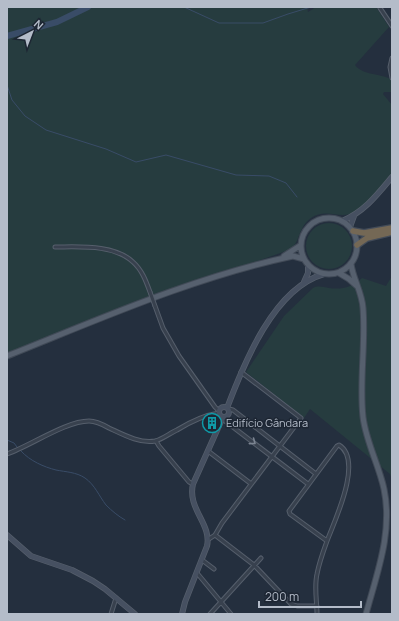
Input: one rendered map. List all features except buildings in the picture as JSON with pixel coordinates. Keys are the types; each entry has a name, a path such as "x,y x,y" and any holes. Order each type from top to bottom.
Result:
{"highway":[{"path":"351,229 364,234 392,228"},
{"path":"357,245 367,238 392,232"}],"main road":[{"path":"182,614 185,602 209,539 192,500 191,492 193,484 224,417 229,414 228,408 241,372 274,312 284,301 303,283 313,277 324,274 339,273 351,264 356,255 357,245 351,229 351,220 369,204 392,177"},
{"path":"342,221 355,215"},
{"path":"324,274 315,271 308,266 304,259 301,245 303,235 313,223 327,218 342,221 351,229"},
{"path":"280,259 301,245"},
{"path":"7,356 209,279 293,256 304,259"},
{"path":"351,264 363,305 362,403 364,419 367,436 384,489 387,517 384,546 366,614"},
{"path":"303,283 308,273 308,266"},
{"path":"339,273 359,288"},
{"path":"224,417 219,412 222,408 228,408"},
{"path":"7,535 31,556 72,570 93,581 136,614"}],"street":[{"path":"380,8 392,26"},
{"path":"392,58 390,67 392,78"},
{"path":"7,454 62,428 89,420 139,440 149,441 156,440 185,425 213,413 219,412 179,356 163,328 144,277 133,262 114,251 99,248 55,247"},
{"path":"209,539 215,535 222,522 250,483 301,418 241,372"},
{"path":"228,408 233,410 280,445 316,474"},
{"path":"224,417 225,421 308,484"},
{"path":"156,440 158,446 189,482 193,484"},
{"path":"317,614 316,576 344,496 349,472 347,458 342,447 339,446 337,446 288,512 327,541"},
{"path":"208,451 250,483"},
{"path":"215,535 254,565 291,604 297,606 317,606"},
{"path":"210,614 261,558"},
{"path":"202,560 214,569"},
{"path":"197,573 231,614"},
{"path":"111,614 116,598"}],"green space":[{"path":"7,7 307,7 308,12 316,7 376,7 389,27 355,65 358,69 392,80 392,92 384,92 383,94 392,105 392,173 373,196 356,211 345,215 326,213 316,215 311,218 303,226 296,243 289,250 154,297 7,353"},
{"path":"325,223 333,223 342,227 348,233 352,246 348,259 342,265 333,269 325,269 316,265 310,259 306,250 306,242 310,233 316,227"},
{"path":"392,276 392,480 390,474 310,409 304,418 246,372 284,316 313,288 319,286 333,289 342,288 355,284 362,278 386,286"}],"waterway":[{"path":"7,36 57,22 88,7"},
{"path":"184,7 219,23 263,23 311,7"},
{"path":"7,85 12,100 25,116 46,130 106,149 136,162 166,155 236,175 269,176 286,183 297,197"},
{"path":"7,440 14,443 17,447"},
{"path":"21,451 33,461 42,465 82,476 94,487 106,505 125,520"}],"place":[{"name":"Edifício Gândara","path":"212,423"}]}
